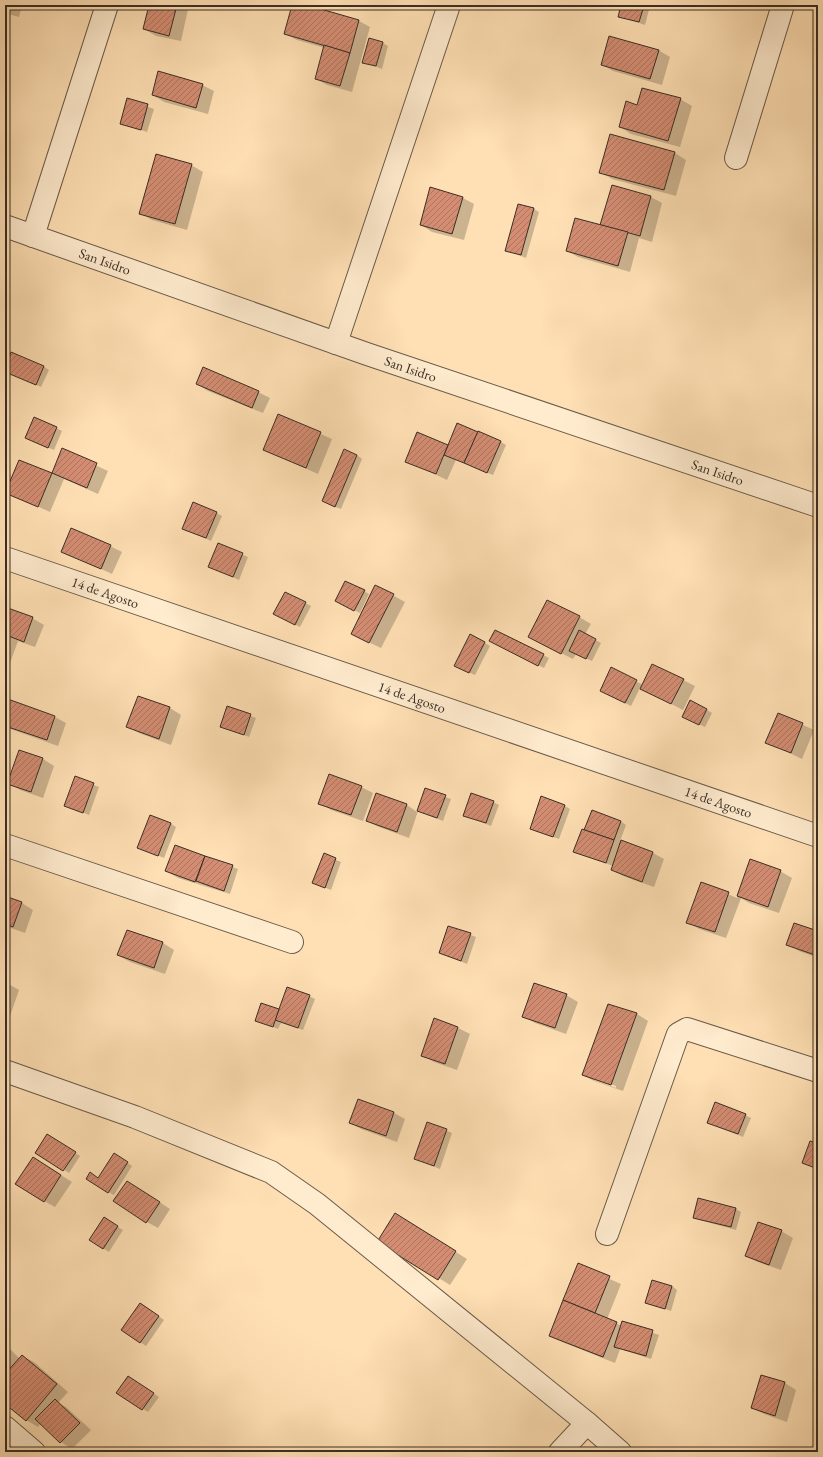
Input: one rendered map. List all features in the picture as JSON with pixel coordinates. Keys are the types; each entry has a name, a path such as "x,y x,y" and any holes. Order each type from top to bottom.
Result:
{"street":[{"path":"33,236 107,5"},
{"path":"336,343 449,5"},
{"path":"736,158 782,5"},
{"name":"San Isidro","path":"5,226 336,343 818,506"},
{"name":"14 de Agosto","path":"5,558 818,836"},
{"path":"5,845 292,942"},
{"path":"606,1234 678,1034 687,1029 817,1068"},
{"path":"5,1071 135,1116 271,1172 317,1204 587,1423 620,1452"},
{"path":"560,1452 587,1423"},
{"path":"5,1427 34,1452"}],"building":[{"path":"149,5 177,5 169,36 143,29"},
{"path":"292,5 307,5 359,20 350,53 284,34"},
{"path":"621,5 644,6 639,22 618,17"},
{"path":"609,36 659,50 650,79 601,65"},
{"path":"369,38 383,42 376,66 362,63"},
{"path":"324,45 350,53 340,86 315,79"},
{"path":"158,71 203,84 196,108 152,95"},
{"path":"642,88 681,98 668,141 619,127 626,101 637,105"},
{"path":"127,98 148,104 141,130 120,124"},
{"path":"610,134 675,152 664,190 599,173"},
{"path":"156,154 192,164 175,224 139,214"},
{"path":"612,185 651,196 640,236 600,225"},
{"path":"430,187 463,197 452,234 420,225"},
{"path":"518,204 534,208 521,255 505,251"},
{"path":"575,218 628,232 618,266 566,251"},
{"path":"11,352 44,366 36,385 5,372 5,367"},
{"path":"203,367 259,391 252,408 196,384"},
{"path":"278,414 321,432 306,468 263,450"},
{"path":"34,417 57,427 48,448 25,438"},
{"path":"457,423 478,432 464,463 444,455"},
{"path":"478,431 501,441 487,473 464,463"},
{"path":"417,432 448,445 436,474 405,462"},
{"path":"62,448 97,463 87,488 52,473"},
{"path":"344,449 357,455 335,507 322,501"},
{"path":"19,460 52,473 38,507 5,493"},
{"path":"193,502 217,512 206,538 182,529"},
{"path":"71,528 111,545 101,569 61,552"},
{"path":"218,543 243,553 233,577 208,567"},
{"path":"345,581 365,590 354,611 335,601"},
{"path":"375,585 394,594 369,643 351,634"},
{"path":"285,592 306,602 295,625 273,614"},
{"path":"547,600 580,616 561,654 528,637"},
{"path":"5,607 33,617 24,642 6,635 5,639"},
{"path":"495,630 544,654 538,666 489,641"},
{"path":"579,630 596,639 586,659 569,651"},
{"path":"470,634 485,642 469,673 454,666"},
{"path":"652,664 684,679 671,704 640,689"},
{"path":"611,667 637,680 625,703 600,691"},
{"path":"138,696 170,707 159,739 126,727"},
{"path":"5,698 55,716 47,740 5,726"},
{"path":"690,700 707,709 699,725 682,717"},
{"path":"227,706 251,714 244,735 220,727"},
{"path":"778,713 803,723 791,753 765,743"},
{"path":"19,750 43,758 31,792 7,784"},
{"path":"329,774 362,786 351,815 318,804"},
{"path":"75,776 94,783 83,813 64,806"},
{"path":"425,788 446,795 437,818 417,811"},
{"path":"376,793 407,804 397,832 366,821"},
{"path":"471,793 494,801 486,823 463,816"},
{"path":"541,796 565,805 553,837 530,829"},
{"path":"592,810 621,821 614,840 584,830"},
{"path":"150,815 171,823 158,856 137,848"},
{"path":"582,829 614,840 606,863 573,852"},
{"path":"621,840 653,852 642,882 611,870"},
{"path":"175,845 205,856 195,882 165,871"},
{"path":"324,853 336,858 325,888 312,883"},
{"path":"205,856 233,865 224,891 196,881"},
{"path":"750,859 781,870 768,907 737,896"},
{"path":"701,882 729,892 715,932 686,923"},
{"path":"5,896 22,902 13,927 5,924"},
{"path":"794,923 818,931 818,956 786,945"},
{"path":"448,926 471,933 461,961 439,953"},
{"path":"127,930 163,942 154,968 117,955"},
{"path":"534,983 567,994 555,1028 522,1017"},
{"path":"287,987 310,995 298,1028 275,1020"},
{"path":"261,1003 279,1009 273,1027 255,1021"},
{"path":"608,1004 637,1013 611,1085 582,1075"},
{"path":"434,1018 458,1027 445,1064 421,1056"},
{"path":"358,1099 394,1112 386,1136 349,1123"},
{"path":"715,1102 746,1114 738,1134 707,1123"},
{"path":"427,1122 447,1129 434,1166 414,1159"},
{"path":"47,1134 76,1152 63,1171 35,1153"},
{"path":"810,1141 818,1143 818,1169 802,1163"},
{"path":"114,1153 128,1162 108,1193 86,1179 90,1172 98,1178"},
{"path":"33,1157 61,1175 44,1202 15,1184"},
{"path":"127,1181 160,1202 146,1223 113,1201"},
{"path":"698,1198 736,1208 731,1227 693,1218"},
{"path":"395,1213 456,1251 438,1280 377,1242"},
{"path":"104,1217 118,1226 103,1249 89,1240"},
{"path":"758,1222 782,1230 769,1265 745,1256"},
{"path":"578,1263 610,1276 595,1313 563,1300"},
{"path":"652,1280 672,1286 665,1309 645,1303"},
{"path":"563,1300 617,1322 603,1357 549,1336"},
{"path":"140,1303 159,1316 140,1343 121,1330"},
{"path":"622,1321 653,1330 646,1356 614,1347"},
{"path":"22,1355 57,1384 26,1421 5,1404 5,1374"},
{"path":"761,1375 785,1382 775,1416 751,1408"},
{"path":"128,1376 154,1393 142,1410 116,1393"},
{"path":"55,1399 80,1423 60,1443 35,1419"}]}
